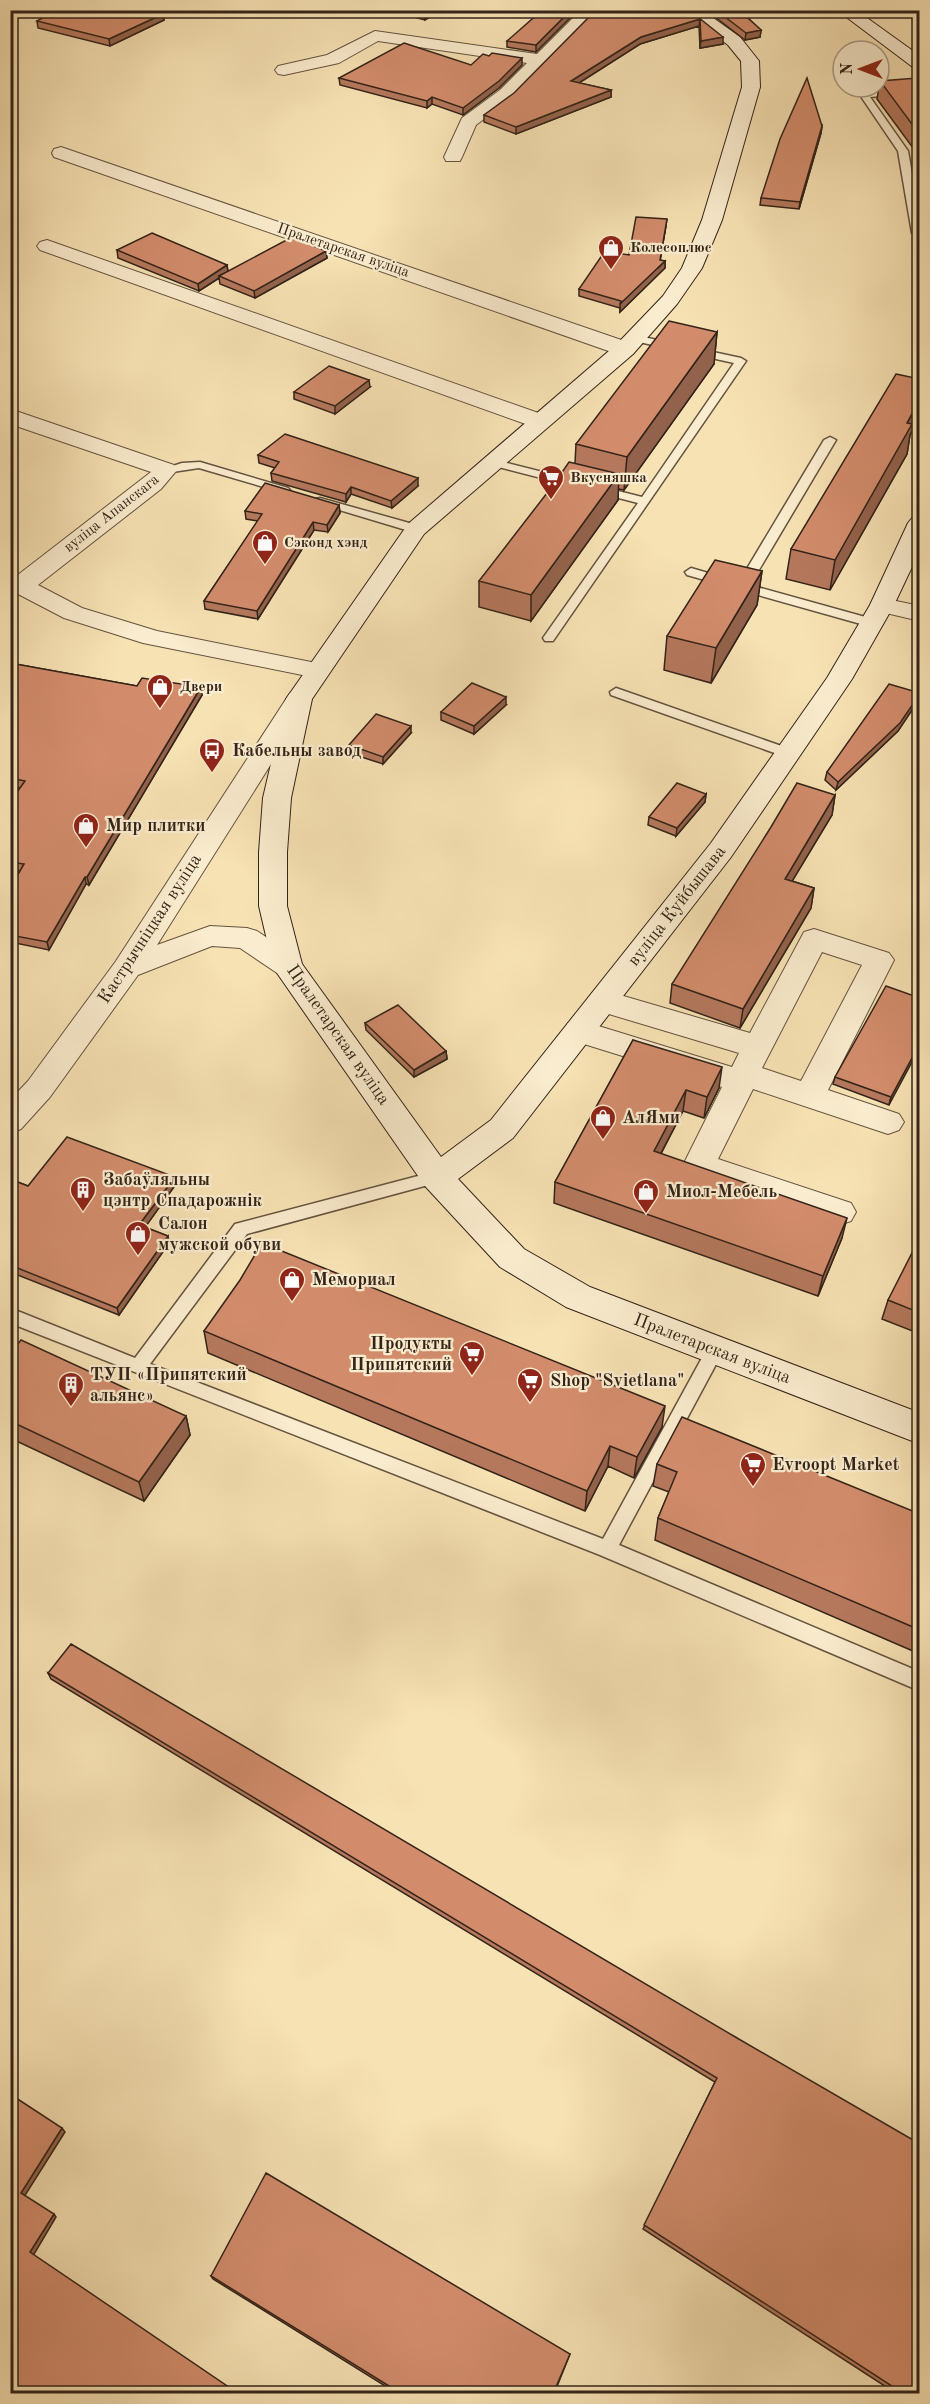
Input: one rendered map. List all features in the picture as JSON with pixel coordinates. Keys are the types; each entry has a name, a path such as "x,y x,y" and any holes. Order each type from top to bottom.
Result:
{"street":[{"path":"10,14 14,10"},
{"path":"453,157 468,122 506,94 591,10"},
{"name":"Пралетарская вуліца","path":"691,10 734,41 750,61 751,87 712,220 692,268 670,300 630,344 416,529 317,670 299,699 277,798 273,852 273,906 288,966 437,1177 512,1258 578,1297 920,1429"},
{"path":"845,10 920,64"},
{"path":"284,70 333,59 375,36 542,60"},
{"name":"Пралетарская вуліца","path":"61,153 630,344"},
{"path":"47,246 539,421"},
{"name":"вуліца Апанскага","path":"10,416 166,470 153,484 16,587"},
{"name":"вуліца Куйбышава","path":"437,1177 502,1129 721,850 839,679 877,614 920,523"},
{"path":"16,587 74,613 152,638 317,670"},
{"path":"877,614 920,614"},
{"name":"Кастрычніцкая вуліца","path":"10,1121 39,1089 127,968 299,699"},
{"path":"127,968 210,936 247,938 288,966"},
{"path":"809,1096 879,960 814,939 699,1165 839,1212"},
{"path":"603,1001 809,1096 888,1122"},
{"path":"579,1031 747,1067"}],"lane":[{"path":"917,233 907,151 864,95 920,90"},
{"path":"549,638 741,361 630,344"},
{"path":"743,586 830,440"},
{"path":"491,462 645,501"},
{"path":"166,470 200,465 291,492"},
{"path":"314,499 416,529"},
{"path":"691,572 743,586 877,614"},
{"path":"616,692 788,753"},
{"path":"138,1367 241,1229 437,1177"},
{"path":"10,1315 607,1549 920,1682"},
{"path":"607,1549 715,1350"}],"building":[{"path":"56,10 150,10 163,14 109,39 37,21"},
{"path":"545,10 570,11 536,45 507,41 539,13"},
{"path":"610,10 689,10 723,37 701,41 700,19 641,37 571,81 611,90 516,127 484,115 514,93 593,13"},
{"path":"716,10 739,10 761,30 746,33"},
{"path":"404,43 471,65 483,54 489,56 492,53 522,58 499,81 463,108 432,97 427,101 339,78"},
{"path":"807,78 822,126 800,202 761,198 780,139"},
{"path":"917,78 920,82 920,135 891,96 891,80"},
{"path":"636,217 667,219 660,260 665,261 620,304 621,301 579,289 605,251 629,255"},
{"path":"152,233 227,265 198,284 117,250"},
{"path":"292,237 326,251 254,291 219,276"},
{"path":"669,321 717,332 627,457 576,444"},
{"path":"329,366 369,380 335,406 294,392"},
{"path":"896,374 920,379 920,399 907,423 912,424 835,560 791,549"},
{"path":"285,434 418,478 391,501 351,487 346,494 271,473 279,462 258,455"},
{"path":"569,462 619,474 531,595 479,581 554,484"},
{"path":"265,483 339,505 327,525 313,522 257,611 204,601 262,514 245,511"},
{"path":"715,560 762,571 716,648 667,636"},
{"path":"10,663 137,686 142,678 201,687 47,942 10,935 10,888 24,864 10,862 10,802 25,781 10,778"},
{"path":"472,683 506,697 474,726 441,712"},
{"path":"889,684 920,694 900,723 838,782 827,772"},
{"path":"376,714 411,726 383,757 349,745"},
{"path":"677,783 706,794 677,828 649,817"},
{"path":"797,783 835,795 785,879 814,888 743,1009 672,984 771,827"},
{"path":"886,986 920,998 920,1043 891,1097 835,1077"},
{"path":"398,1005 446,1051 414,1070 365,1023"},
{"path":"633,1040 722,1067 707,1097 686,1090 654,1151 847,1218 823,1276 555,1182"},
{"name":"Забаўляльны цэнтр Спадарожнік","path":"67,1137 175,1177 139,1225 168,1236 117,1308 10,1265 10,1179 28,1186"},
{"path":"262,1243 665,1406 637,1457 610,1446 587,1491 204,1331 240,1280"},
{"path":"914,1249 920,1251 920,1313 888,1300"},
{"name":"ТУП «Припятский альянс»","path":"21,1340 186,1416 139,1482 10,1421 10,1354"},
{"path":"682,1417 920,1514 920,1630 658,1518 677,1472 657,1464"},
{"path":"71,1644 920,2144 920,2394 904,2394 644,2225 717,2078 48,1673"},
{"path":"10,2094 62,2128 21,2193 54,2214 30,2252 239,2394 10,2394"},
{"path":"266,2173 570,2354 553,2394 402,2394 211,2276"}],"place":[{"name":"Колесоплюс","path":"611,271"},
{"name":"Вкусняшка","path":"551,501"},
{"name":"Сэконд хэнд","path":"265,566"},
{"name":"Двери","path":"160,710"},
{"name":"Кабельны завод","path":"212,774"},
{"name":"Мир плитки","path":"86,849"},
{"name":"АлЯми","path":"603,1141"},
{"name":"Забаўляльны цэнтр Спадарожнік","path":"83,1213"},
{"name":"Миол-Мебель","path":"646,1215"},
{"name":"Салон мужской обуви","path":"138,1257"},
{"name":"Мемориал","path":"292,1303"},
{"name":"Продукты Припятский","path":"472,1377"},
{"name":"Shop \"Svietlana\"","path":"530,1404"},
{"name":"ТУП «Припятский альянс»","path":"71,1408"},
{"name":"Evroopt Market","path":"753,1488"}]}
